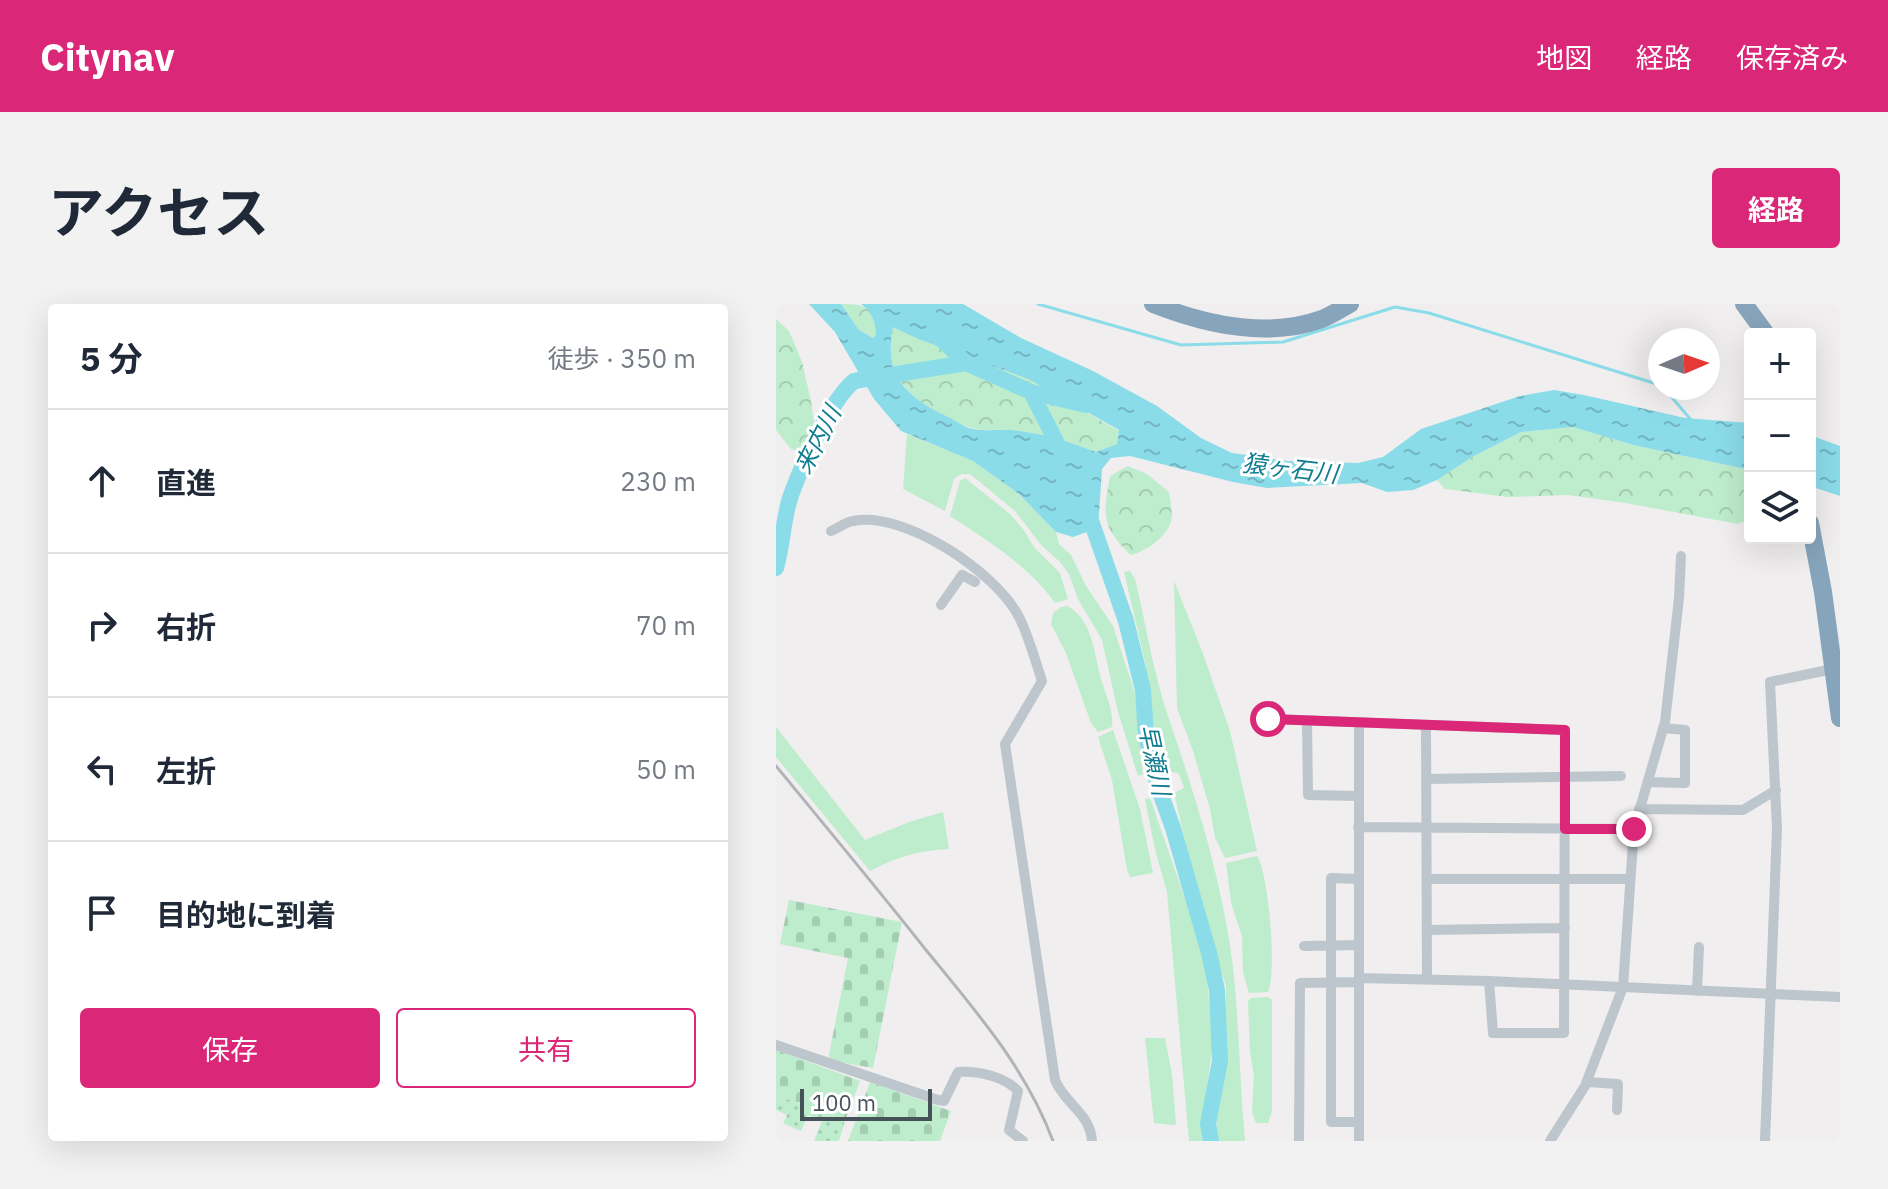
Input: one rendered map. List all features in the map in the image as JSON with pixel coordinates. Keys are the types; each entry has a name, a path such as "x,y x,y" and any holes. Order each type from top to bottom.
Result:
{"highway":[{"path":"1153,304 1209,323 1254,329 1280,328 1322,319 1350,304"},
{"path":"1744,304 1762,328"},
{"path":"1814,544 1837,669 1840,718"}],"street":[{"path":"831,531 852,521 867,520 921,533 989,578 1019,616 1042,681 1005,744 1055,1080 1060,1091 1086,1117 1092,1141"},
{"path":"1550,1141 1587,1082 1623,987 1634,829 1663,728 1681,556"},
{"path":"941,605 962,575 975,582"},
{"path":"1765,1141 1772,995 1776,790 1770,682 1837,669"},
{"path":"1268,719 1565,730 1564,1033 1493,1033 1489,981"},
{"path":"1307,721 1308,795 1358,796"},
{"path":"1359,723 1359,1141"},
{"path":"1426,725 1427,979"},
{"path":"1648,782 1685,783 1685,730 1663,728"},
{"path":"1426,779 1621,776"},
{"path":"1639,809 1743,810 1776,790"},
{"path":"1358,827 1634,829"},
{"path":"1359,879 1331,878 1331,1122 1359,1122"},
{"path":"1427,879 1630,879"},
{"path":"1427,930 1565,928"},
{"path":"1304,946 1359,945"},
{"path":"1697,991 1699,947"},
{"path":"1299,1141 1300,983 1427,979 1840,997"},
{"path":"776,1045 944,1101 958,1072 973,1071 1010,1083 1018,1091 1009,1130 1023,1141"},
{"path":"1587,1082 1618,1084 1617,1110"}],"green space":[{"path":"841,304 868,309 874,319 876,335 873,338 859,330"},
{"path":"776,319 789,331 802,362 811,401 815,429 804,453 791,449 776,430"},
{"path":"893,326 918,339 1028,379 1119,431 1117,444 1096,452 1034,433 974,429 941,414 915,398 899,379 891,356"},
{"path":"1573,427 1633,445 1744,469 1744,521 1738,524 1568,495 1508,497 1445,489 1437,480 1474,456 1521,432"},
{"path":"907,434 973,461 1019,494 1056,532 1059,544 1071,555 1086,586 1113,626 1135,693 1143,774 1138,776 1118,712 1102,640 1078,599 1069,574 1015,511 970,474 961,474 954,479 945,511 903,489"},
{"path":"1128,466 1147,474 1169,492 1172,512 1170,524 1159,539 1143,551 1131,555 1109,528 1106,510 1110,476"},
{"path":"965,478 1010,514 1023,529 1034,547 1060,573 1068,599 1055,603 1020,566 950,516 960,481"},
{"path":"1130,571 1135,579 1163,699 1201,818 1221,896 1234,976 1245,1141 1217,1141 1216,1114 1226,1063 1226,986 1200,906 1174,793 1184,788 1179,774 1172,772 1157,757 1145,662 1124,572"},
{"path":"1174,581 1230,731 1257,851 1225,858 1215,838 1210,809 1177,708"},
{"path":"1067,606 1076,612 1087,628 1110,708 1112,727 1098,732 1091,723 1066,653 1051,624 1053,613"},
{"path":"776,727 865,840 943,812 949,849 908,855 870,871 776,757"},
{"path":"1113,730 1140,809 1153,873 1130,877 1127,870 1112,780 1098,737"},
{"path":"1150,798 1200,942 1207,980 1213,1041 1203,1141 1189,1141 1167,892 1145,799"},
{"path":"1257,856 1268,902 1272,966 1268,992 1249,993 1243,972 1242,937 1231,902 1226,863"},
{"path":"789,900 902,922 873,1068 828,1060 848,958 780,944"},
{"path":"1268,997 1272,1000 1272,1111 1268,1123 1256,1123 1252,1112 1254,1076 1248,1001"},
{"path":"1145,1038 1165,1038 1176,1124 1154,1123"},
{"path":"776,1050 860,1081 845,1121 776,1095"},
{"path":"870,1082 951,1111 940,1141 848,1141"},
{"path":"776,1095 845,1121 839,1141 814,1141 822,1121 808,1115 801,1131 783,1123 787,1115 776,1110"}],"water":[{"path":"809,304 841,304 859,330 873,338 876,335 874,321 861,304 963,304 1021,338 1093,371 1157,406 1201,438 1232,453 1287,461 1358,463 1383,457 1421,429 1520,396 1554,390 1685,418 1744,423 1744,469 1633,445 1573,427 1521,432 1474,456 1437,480 1413,490 1387,492 1362,483 1267,488 1130,456 1111,458 1102,469 1098,528 1073,537 1056,532 1019,494 973,461 901,431 874,399 835,332","holes":["893,327 1028,379 1119,430 1117,444 1096,452 1034,433 979,430 962,425 916,398 899,380 891,357"]},
{"path":"1816,437 1840,446 1840,496 1816,488"}],"waterway":[{"path":"1038,304 1181,345 1283,342 1395,307 1429,313 1648,381"},
{"name":"猿ヶ石川","path":"940,338 966,363 1031,392 1086,405"},
{"name":"来内川","path":"776,568 788,504 796,482 818,434 845,390 854,381 966,363"},
{"name":"早瀬川","path":"1031,392 1063,455"},
{"path":"1674,400 1691,420"},
{"name":"早瀬川","path":"1087,509 1126,621 1143,690 1146,736 1157,784 1173,828 1217,990 1220,1061 1208,1124 1211,1141"}],"railway":[{"path":"776,766 998,1041 1029,1089 1053,1141"}],"route":[{"path":"1268,719 1565,730 1565,829 1634,829"}]}
